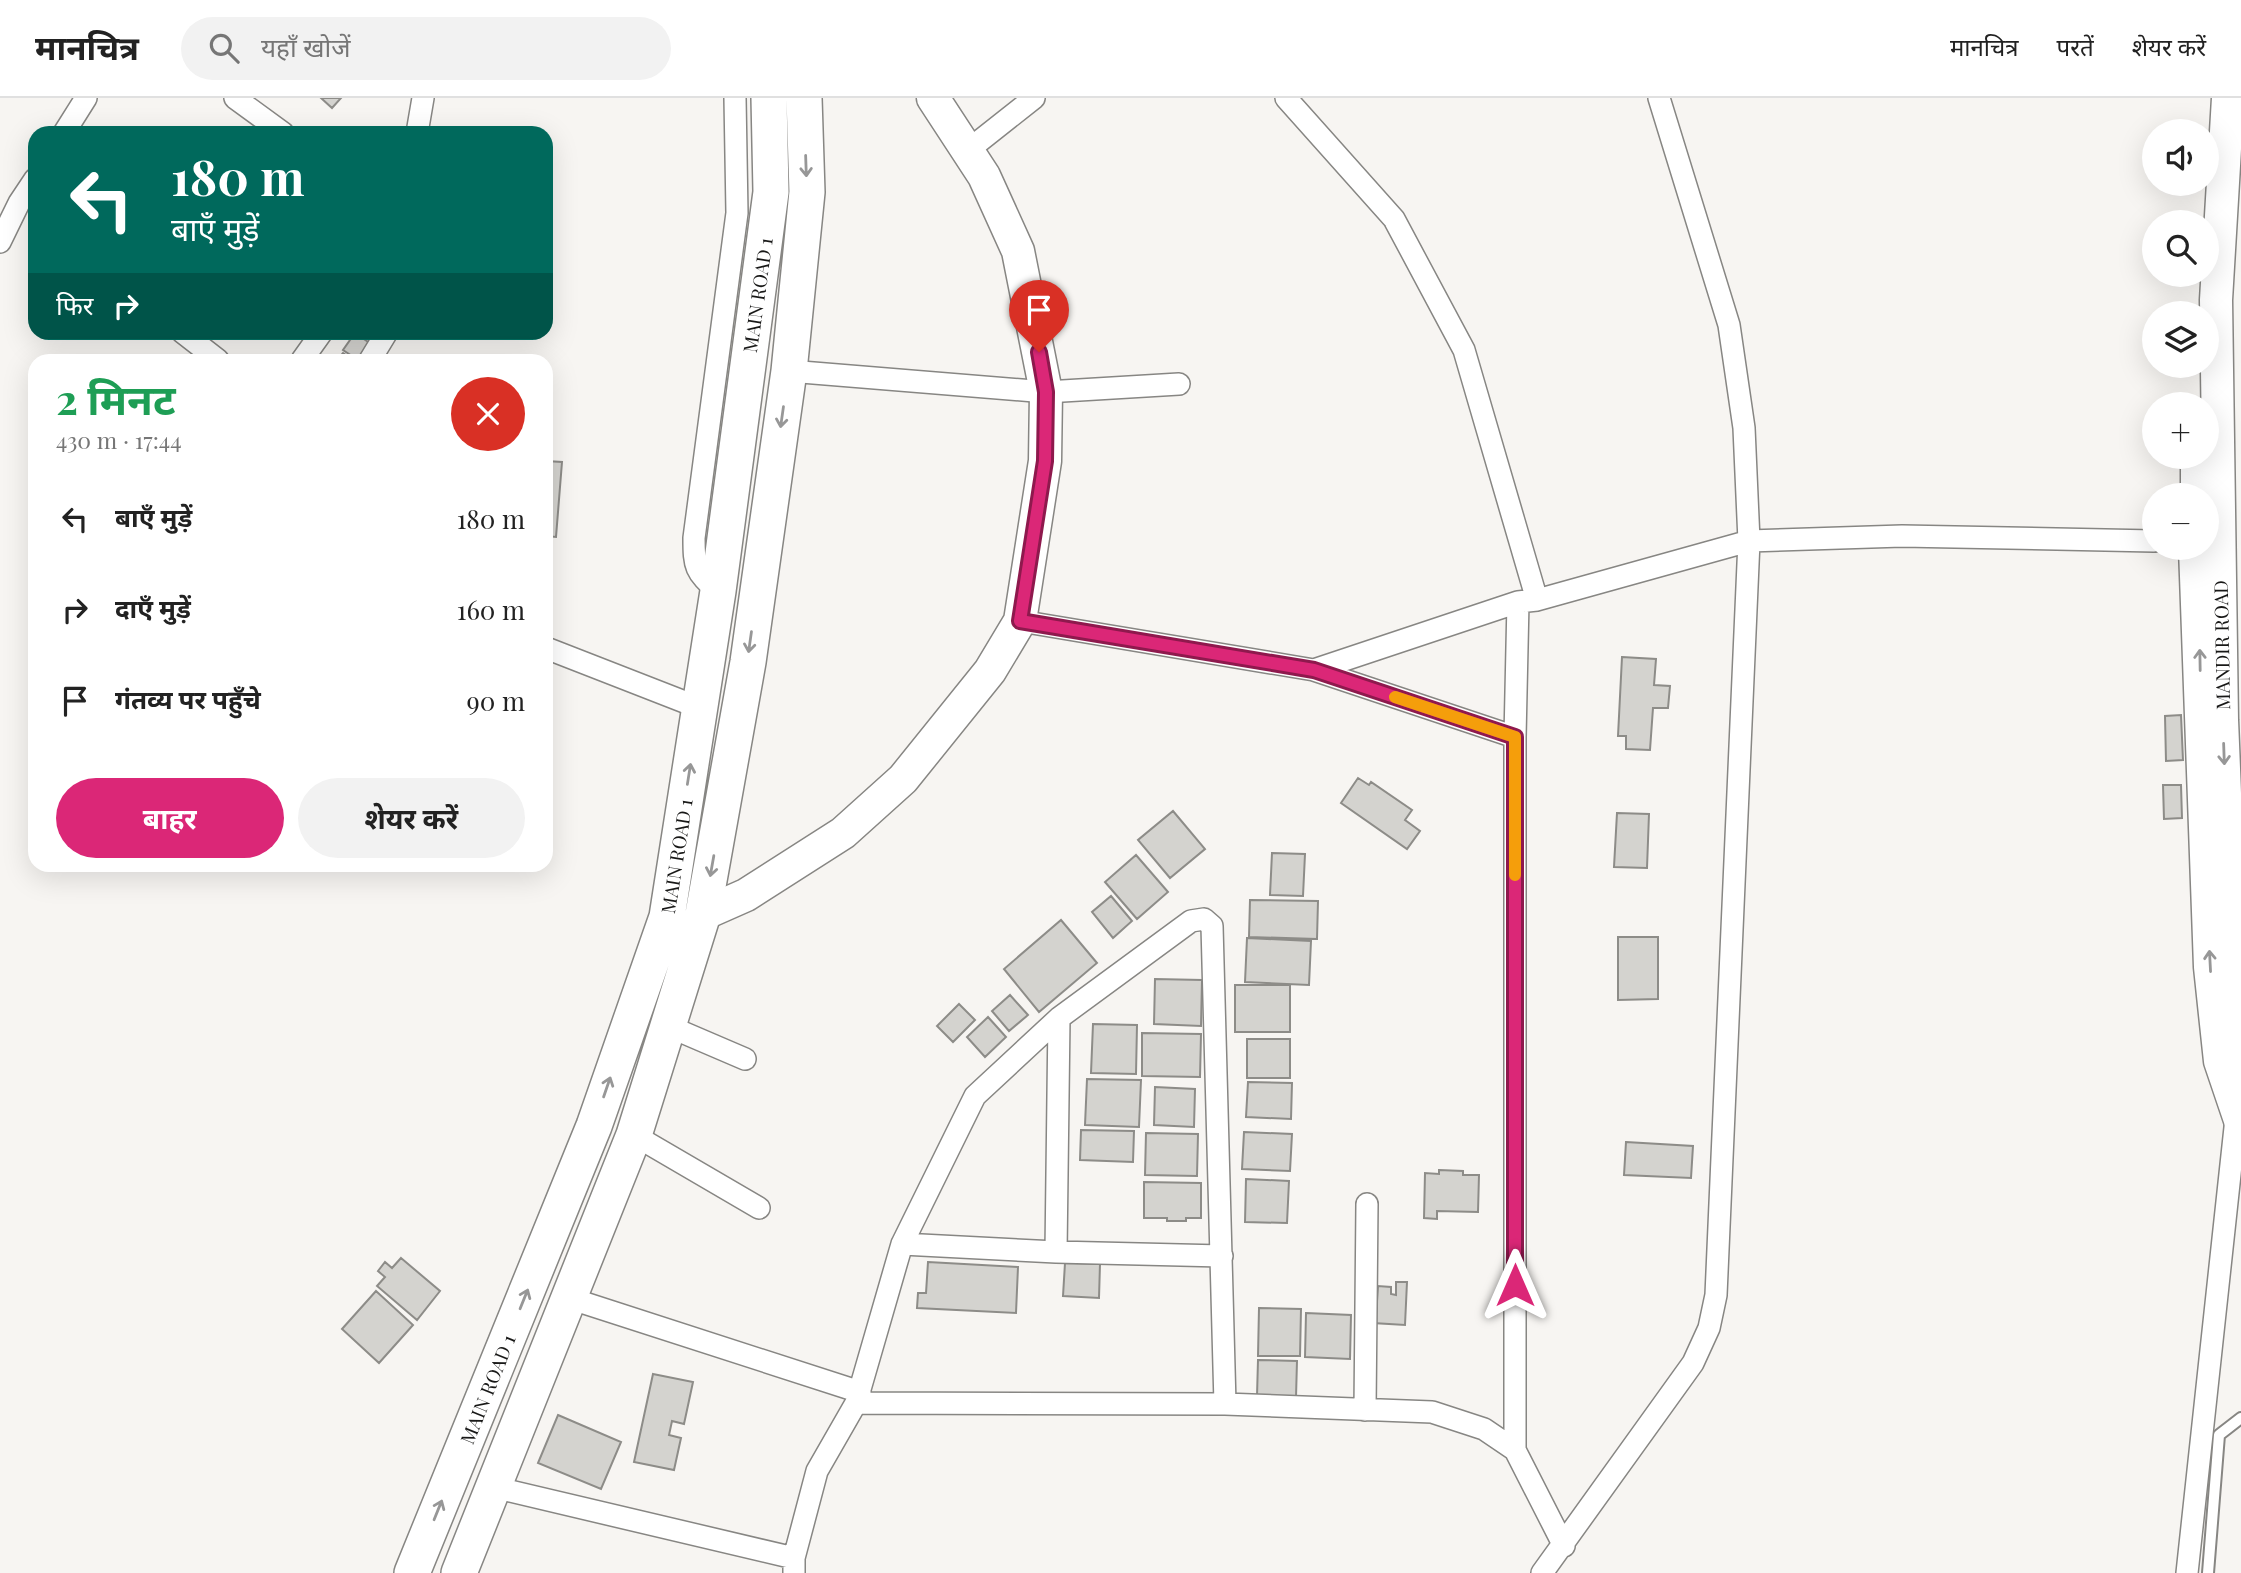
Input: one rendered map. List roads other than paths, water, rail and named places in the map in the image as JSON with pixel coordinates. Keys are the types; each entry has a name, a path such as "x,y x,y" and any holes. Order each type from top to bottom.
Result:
{"main road":[{"name":"MAIN ROAD 1","path":"412,1573 594,1126 667,917 718,591 771,192 769,98"},
{"name":"MAIN ROAD 1","path":"458,1573 634,1135 704,914 748,662 789,371 807,192 804,98"}],"street":[{"path":"68,126 86,98"},
{"path":"235,98 273,126"},
{"path":"418,126 423,98"},
{"path":"718,591 704,580 694,563 694,538 737,213 735,98"},
{"path":"704,914 746,895 843,833 903,779 990,671 1020,621 1045,461 1046,392 1018,251 984,176 933,98"},
{"path":"967,151 1034,98"},
{"path":"1286,98 1394,219 1464,350 1527,601 1515,737 1515,1450 1564,1546"},
{"path":"1542,1573 1693,1363 1709,1328 1716,1295 1749,541 1744,428 1729,325 1659,98"},
{"path":"2206,119 2207,98"},
{"name":"MANDIR ROAD","path":"2228,98 2217,300 2222,720 2233,989 2241,1066"},
{"path":"0,242 27,209"},
{"path":"192,340 210,354"},
{"path":"789,371 1046,392 1179,384"},
{"path":"1314,670 1527,601 1749,541 1902,536 2142,541"},
{"name":"MANDIR ROAD","path":"2195,560 2210,967 2220,1061 2239,1117"},
{"path":"1020,621 1314,670 1515,737"},
{"path":"553,651 700,708"},
{"path":"493,1487 794,1566 817,1471 858,1398 902,1244 975,1096 1059,1018 1191,921 1204,919 1212,926 1225,1404"},
{"path":"1056,1252 1059,1018"},
{"path":"668,1026 745,1059"},
{"path":"2187,1573 2239,1117 2241,1076"},
{"path":"634,1135 760,1208"},
{"path":"1365,1410 1367,1204"},
{"path":"902,1244 1056,1252 1223,1256"},
{"path":"569,1298 858,1398 1225,1404 1432,1412 1485,1429 1515,1450"}],"lane":[{"path":"2208,1573 2219,1435 2241,1418"}]}
